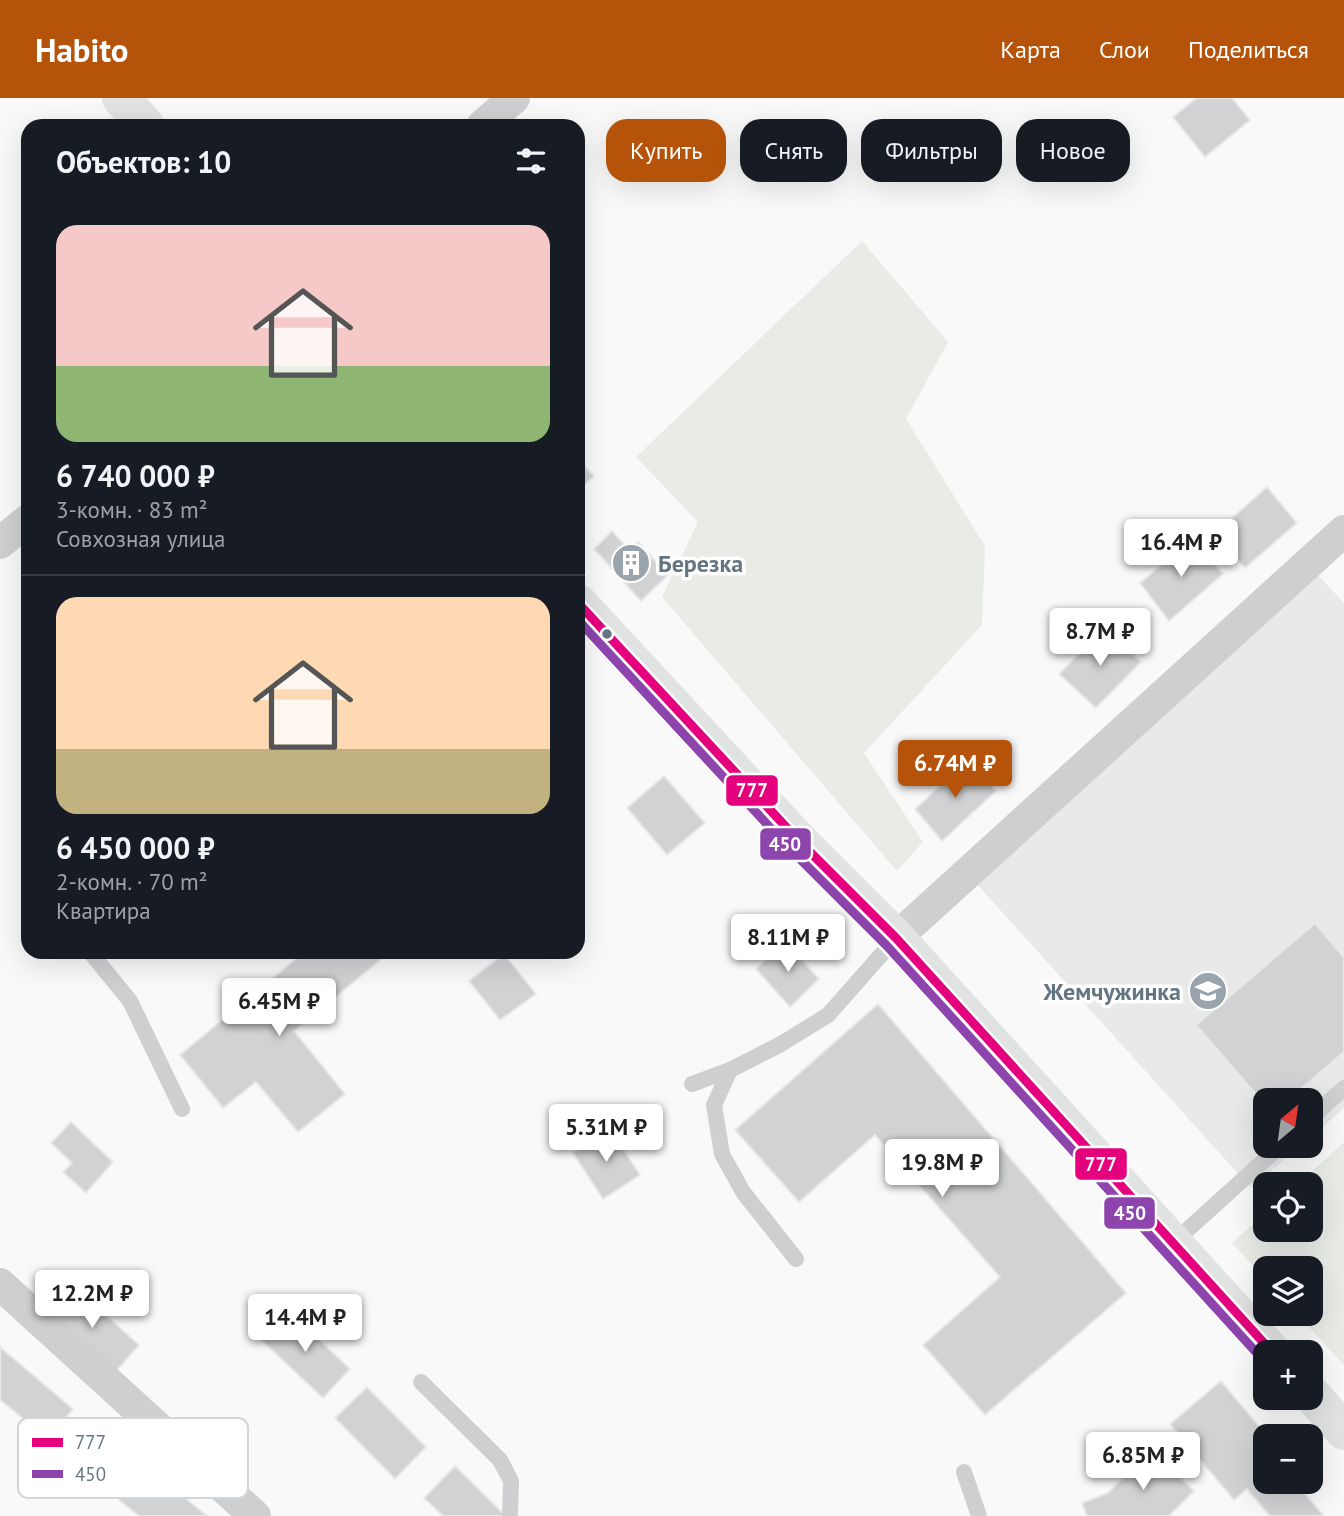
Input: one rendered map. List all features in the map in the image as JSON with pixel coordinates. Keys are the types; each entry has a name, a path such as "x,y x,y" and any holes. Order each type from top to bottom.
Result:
{"street":[{"path":"121,98 140,119"},
{"path":"490,119 514,98"},
{"path":"0,543 21,526"},
{"path":"896,938 1344,531"},
{"path":"585,611 799,841 896,938 1261,1340"},
{"path":"0,1284 147,1418"},
{"path":"1323,1407 1344,1431"},
{"path":"235,1498 255,1516"}],"lane":[{"path":"692,1084 730,1070 781,1044 828,1015 896,938"},
{"path":"96,959 130,1002 182,1109"},
{"path":"730,1070 714,1105 722,1154 743,1192 796,1259"},
{"path":"1323,1107 1344,1088"},
{"path":"1174,1242 1267,1158"},
{"path":"421,1382 500,1460 511,1481 510,1516"},
{"path":"964,1472 979,1516"}],"shaded area":[{"path":"862,241 948,342 906,419 985,546 982,625 864,753 923,842 897,871 662,597 698,522 636,457"},
{"name":"Жемчужинка","path":"1316,573 1344,603 1344,1108 1323,1126 1323,1088 1253,1088 1253,1158 1286,1158 1270,1172 1253,1172 1251,1188 974,881"},
{"path":"1344,1142 1344,1365 1308,1326 1323,1326 1323,1256 1253,1256 1253,1266 1232,1243 1253,1224 1253,1242 1323,1242 1323,1172 1311,1172"}],"building":[{"path":"1197,98 1232,98 1250,120 1205,157 1173,117"},
{"path":"585,466 594,476 585,484"},
{"path":"1267,487 1297,523 1245,568 1214,534"},
{"name":"Березка","path":"612,531 629,550 638,542 668,575 641,601 594,549"},
{"path":"1193,539 1223,574 1169,621 1140,583"},
{"path":"1105,628 1141,662 1096,708 1059,674"},
{"path":"968,760 996,791 942,841 915,809"},
{"path":"664,776 705,823 667,855 627,808"},
{"path":"1315,923 1344,957 1344,1052 1302,1088 1253,1088 1253,1091 1196,1025"},
{"path":"785,941 819,979 790,1007 756,969"},
{"path":"296,959 381,959 294,1031 345,1094 298,1132 256,1082 223,1108 180,1055"},
{"path":"498,959 508,959 536,994 500,1020 469,981"},
{"path":"878,1004 1126,1293 985,1415 923,1345 1000,1277 875,1135 799,1202 735,1130"},
{"path":"71,1122 113,1162 86,1193 63,1172 72,1163 51,1143"},
{"path":"610,1129 640,1175 603,1199 573,1153"},
{"path":"72,1284 139,1345 112,1376 45,1315"},
{"path":"288,1310 350,1369 323,1398 260,1339"},
{"path":"0,1347 73,1409 65,1418 23,1418 0,1400"},
{"path":"1221,1381 1257,1424 1253,1424 1253,1494 1305,1494 1324,1516 1270,1516 1247,1489 1234,1500 1170,1424"},
{"path":"367,1387 426,1447 395,1479 335,1418"},
{"path":"1152,1449 1194,1491 1169,1516 1087,1516 1082,1503 1108,1493"},
{"path":"455,1466 504,1516 443,1516 424,1498"},
{"path":"117,1498 185,1498 207,1516 139,1516"}],"transit line":[{"name":"777","path":"585,611 799,841 896,938 1261,1340"},
{"name":"450","path":"585,628 790,849 887,946 1253,1349"}],"place":[{"name":"Березка","path":"631,563"},
{"name":"Жемчужинка","path":"1208,991"}]}
